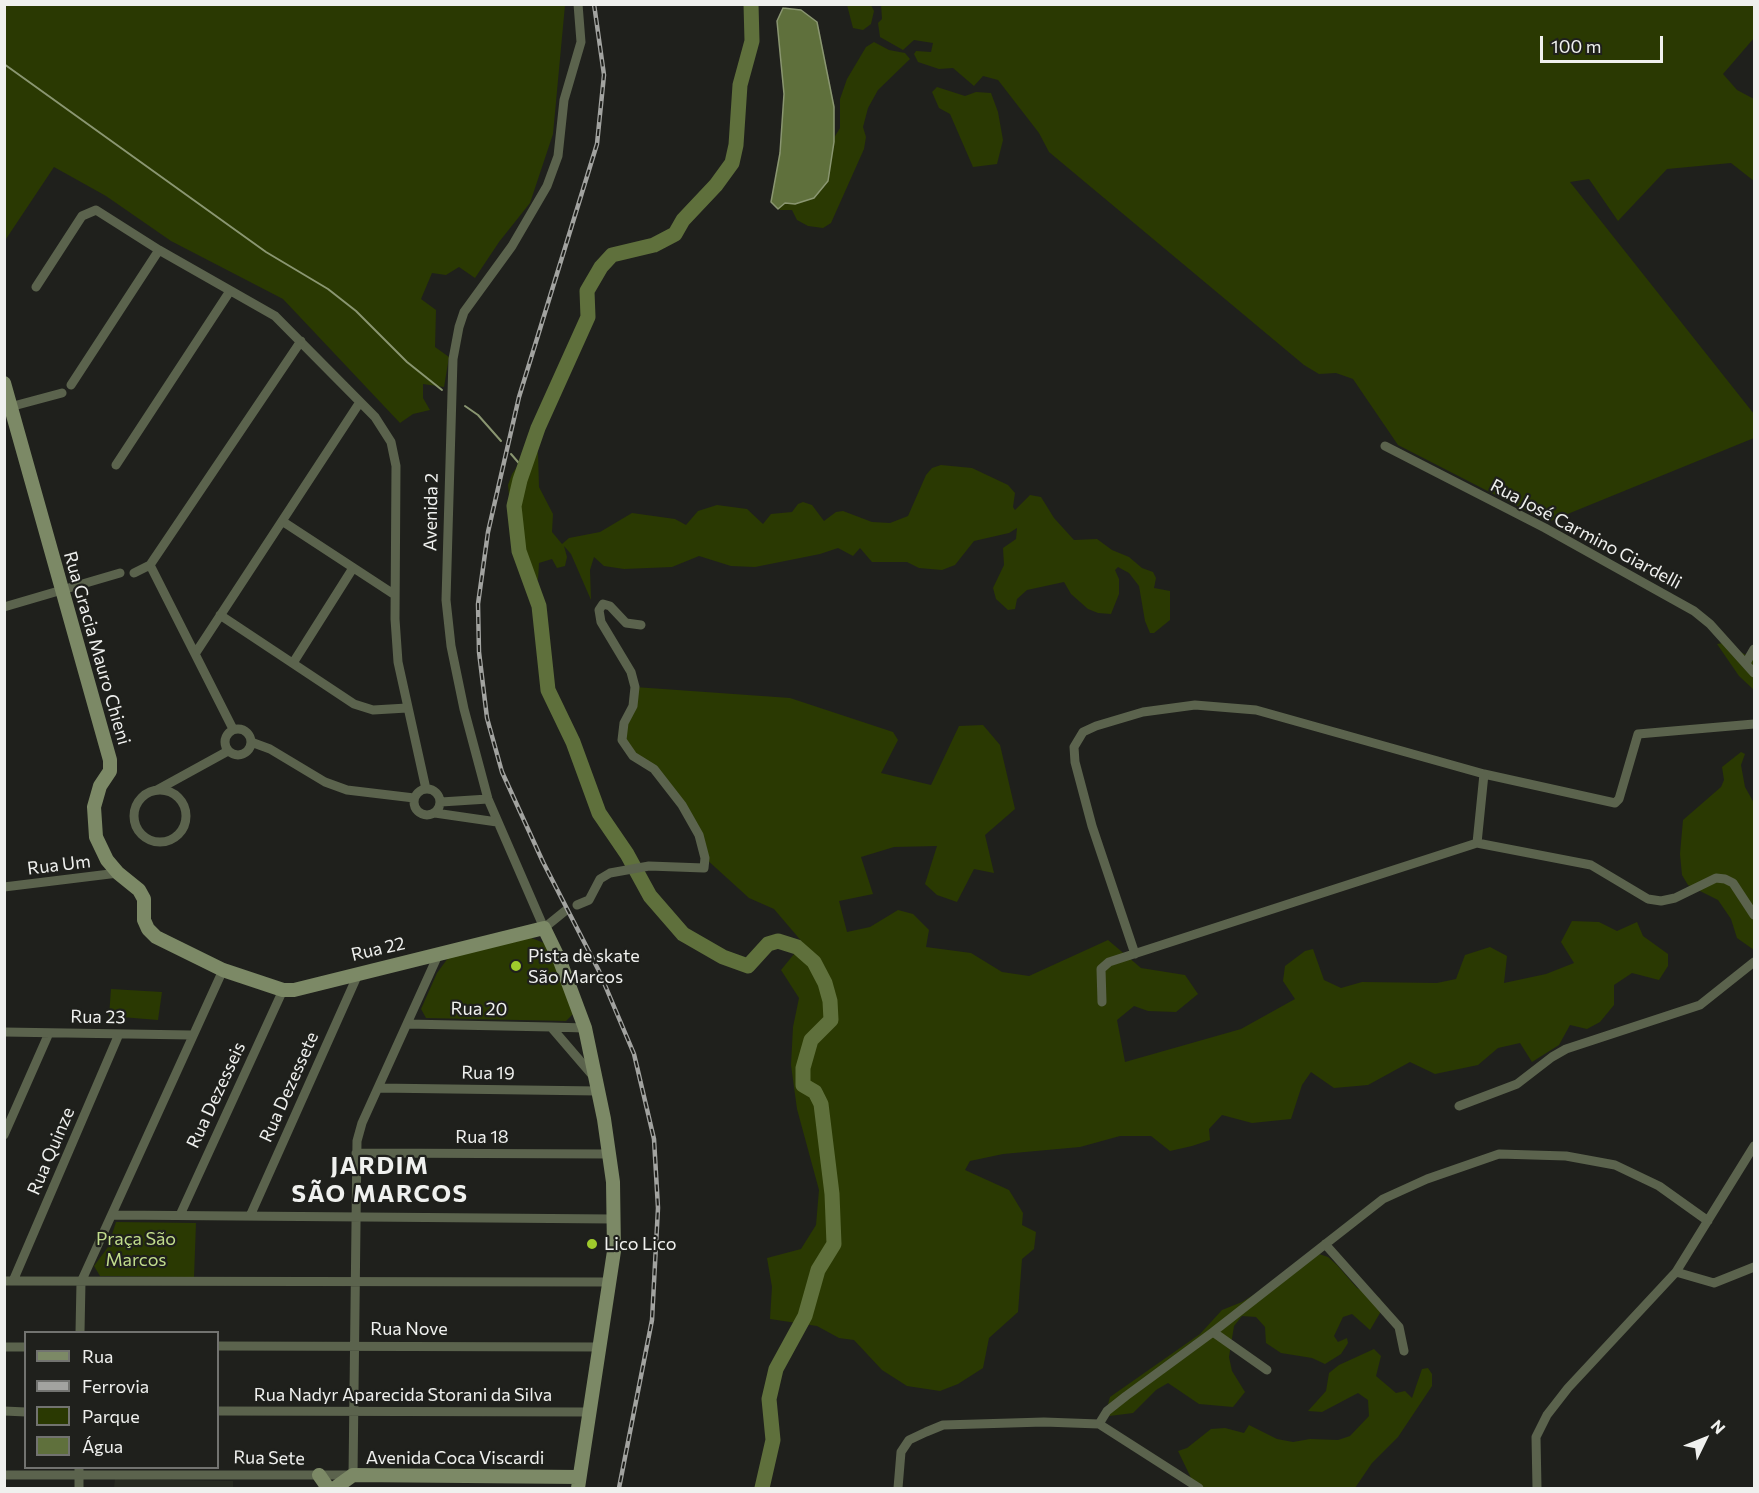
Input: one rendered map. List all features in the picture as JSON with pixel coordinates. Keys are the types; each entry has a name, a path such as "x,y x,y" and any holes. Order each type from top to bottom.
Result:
{"street":[{"name":"Avenida 2","path":"578,4 582,42 564,100 558,156 547,186 512,246 464,312 453,359 446,600 451,646 464,709 488,799 560,961 585,1028 609,1154 614,1251 578,1483"},
{"path":"36,287 82,216 96,210 159,250 275,316 375,417 392,442 397,488 395,595 398,663 426,789"},
{"path":"71,384 159,250"},
{"path":"116,465 230,291"},
{"path":"134,573 150,565 301,341"},
{"name":"Rua Gracia Mauro Chieni","path":"4,383 8,407 110,760 110,771 100,786 94,807 96,837 106,860 139,890 144,898 144,920 148,929 156,937 223,970"},
{"path":"8,407 62,393"},
{"path":"195,654 360,402"},
{"name":"Rua José Carmino Giardelli","path":"1385,446 1545,528 1694,611 1710,624 1755,673"},
{"path":"282,521 395,595"},
{"path":"150,565 233,729"},
{"path":"292,663 353,568"},
{"path":"4,606 120,573"},
{"path":"577,905 589,900 600,879 610,873 649,866 697,870 704,868 705,858 699,835 682,805 654,769 633,756 622,740 624,723 633,706 635,687 631,672 601,622 599,610 603,604 610,606 626,623 641,625"},
{"path":"220,615 354,704 373,710 407,708"},
{"path":"1746,663 1755,649"},
{"path":"1135,954 1092,826 1075,762 1074,747 1083,732 1143,711 1218,705 1256,710 1484,774 1615,803 1619,799 1638,734 1755,724"},
{"path":"233,729 245,731 251,742 270,749 325,782 347,790 414,798 426,789"},
{"path":"233,729 225,739 228,751 233,755 245,753 251,742"},
{"path":"157,790 174,794 180,800 186,817 179,834 163,842 147,839 136,826 134,819 137,803 149,792 157,790 228,751"},
{"path":"1477,843 1484,774"},
{"path":"426,789 437,793 441,802"},
{"path":"414,798 419,813 424,816 435,813 497,822"},
{"path":"441,802 488,799"},
{"path":"435,813 441,802"},
{"path":"1102,1002 1101,969 1104,965 1477,843 1592,865 1648,899 1675,898 1716,878 1725,879 1733,883 1755,915"},
{"name":"Rua Um","path":"4,887 118,873"},
{"path":"544,928 565,910"},
{"name":"Rua 22","path":"223,970 283,990 294,990 359,972 544,928"},
{"path":"353,1475 356,1153 362,1123 439,953"},
{"path":"1459,1106 1518,1084 1566,1049 1706,1002 1755,962"},
{"path":"80,1331 81,1282 113,1215 191,1035 223,970"},
{"name":"Rua Dezessete","path":"250,1215 359,972"},
{"name":"Rua Dezesseis","path":"180,1215 283,990"},
{"name":"Rua 20","path":"407,1024 585,1028"},
{"path":"551,1027 597,1085"},
{"name":"Rua 23","path":"4,1032 191,1035"},
{"path":"4,1136 49,1033"},
{"name":"Rua Quinze","path":"9,1281 119,1034"},
{"name":"Rua 19","path":"378,1088 597,1085"},
{"path":"1537,1488 1536,1437 1547,1415 1568,1388 1676,1272 1755,1146"},
{"name":"Rua 18","path":"356,1153 609,1154"},
{"path":"1099,1424 1107,1412 1126,1396 1213,1332 1383,1199 1427,1179 1499,1154 1566,1156 1615,1165 1659,1186 1708,1221"},
{"path":"113,1215 613,1219"},
{"path":"1326,1244 1399,1327 1404,1351"},
{"path":"1676,1272 1714,1283 1755,1267"},
{"path":"9,1281 610,1282"},
{"path":"1213,1332 1267,1370"},
{"name":"Rua Nove","path":"219,1346 600,1347"},
{"path":"4,1347 24,1347"},
{"path":"4,1411 24,1412"},
{"name":"Rua Nadyr Aparecida Storani da Silva","path":"219,1411 588,1412"},
{"path":"898,1488 901,1452 909,1440 943,1425 1044,1422 1099,1424 1199,1488"},
{"path":"79,1471 79,1488"},
{"name":"Rua Sete","path":"4,1475 79,1471 353,1475"},
{"path":"319,1475 328,1488"},
{"name":"Avenida Coca Viscardi","path":"335,1488 353,1475 578,1483"}],"shaded area":[{"path":"115,1479 233,1481 233,1488 114,1488"}],"green space":[{"path":"881,4 1754,5 1754,38 1723,74 1737,90 1754,99 1754,181 1731,163 1667,169 1618,221 1589,179 1570,182 1754,414 1754,438 1548,522 1398,445 1353,379 1336,373 1319,374 1304,365 1049,152 1039,133 998,80 983,76 974,86 953,68 939,69 918,62 914,54 916,51 931,52 933,43 914,40 903,50 880,37 878,23 882,19"},
{"path":"4,5 565,5 553,134 530,203 499,242 475,278 459,267 446,275 432,273 421,299 436,310 435,347 449,357 444,387 423,384 423,398 430,410 413,414 400,423 283,299 171,241 106,196 54,167 6,239"},
{"path":"847,5 871,5 874,11 871,24 863,30 853,28"},
{"path":"874,42 889,50 905,53 910,59 878,90 868,108 863,127 866,137 864,149 831,223 823,228 808,226 797,220 792,210 780,210 777,207 824,154 840,128 840,99 847,79 866,47"},
{"path":"937,87 965,96 976,92 991,93 998,112 1003,140 997,164 973,167 950,114 939,108 932,92"},
{"path":"529,449 535,449 538,453 539,487 553,514 552,532 562,544 569,538 600,532 632,513 675,519 686,525 698,511 717,505 747,509 763,524 771,514 792,512 798,504 803,502 812,505 824,521 836,512 843,511 872,522 890,523 908,516 926,475 932,468 941,465 972,468 1008,485 1015,493 1013,507 1015,510 1030,495 1041,497 1054,518 1074,540 1097,539 1112,550 1129,557 1142,568 1153,572 1156,578 1154,588 1170,591 1170,620 1154,633 1150,633 1145,621 1139,586 1129,573 1118,567 1115,570 1119,579 1119,594 1111,614 1088,609 1071,594 1064,582 1027,590 1017,599 1015,609 1008,610 996,599 993,588 1004,565 1003,548 1016,539 1017,528 1009,533 974,541 955,565 942,570 919,568 907,562 872,562 860,548 853,556 838,548 820,554 755,567 731,566 699,556 672,567 624,569 604,566 594,557 590,570 591,600 571,554 564,546 567,557 565,566 557,568 552,559 539,563 538,580 527,570 514,547 508,485 512,474"},
{"path":"1723,643 1750,657 1754,652 1754,690 1739,676 1717,644"},
{"path":"635,687 790,698 893,732 898,740 881,773 931,785 959,726 983,725 1000,745 1015,809 985,835 994,873 974,869 957,902 937,895 925,884 937,846 894,847 861,857 873,894 839,901 847,932 870,927 898,910 913,914 929,930 926,947 971,953 1002,972 1029,976 1108,940 1141,968 1185,975 1198,994 1176,1012 1148,1011 1134,1006 1117,1020 1125,1062 1241,1029 1295,999 1283,981 1285,966 1305,951 1313,949 1324,980 1341,988 1362,982 1437,983 1456,979 1465,955 1490,947 1507,956 1504,983 1546,974 1574,963 1561,942 1572,921 1599,922 1617,931 1637,922 1643,936 1668,954 1668,966 1659,980 1632,973 1614,985 1614,1005 1600,1022 1587,1029 1570,1025 1559,1045 1532,1062 1520,1043 1498,1048 1478,1065 1435,1074 1410,1062 1368,1085 1334,1088 1311,1072 1302,1085 1291,1119 1252,1123 1222,1115 1209,1129 1210,1140 1192,1146 1170,1151 1151,1136 1120,1136 1080,1147 1003,1154 970,1161 965,1170 1009,1190 1023,1213 1022,1225 1036,1232 1034,1249 1022,1259 1018,1312 989,1338 983,1368 958,1384 940,1391 907,1386 882,1370 854,1340 839,1338 817,1326 770,1319 772,1287 767,1258 801,1249 816,1225 819,1190 797,1109 791,1065 793,1027 799,998 781,970 803,943 774,909 749,898 705,858 682,805 622,740"},
{"path":"1741,752 1745,754 1741,765 1745,787 1754,803 1754,950 1737,938 1731,919 1718,900 1688,885 1682,875 1680,854 1683,820 1721,787 1724,780 1722,767"},
{"path":"529,937 544,943 549,950 574,1013 566,1021 426,1018 421,1009 437,973 451,954"},
{"path":"111,989 162,992 158,1020 109,1016"},
{"name":"Praça São Marcos","path":"116,1222 196,1223 194,1277 100,1276 94,1266 108,1247"},
{"path":"1319,1254 1328,1257 1337,1265 1357,1288 1380,1298 1382,1303 1380,1313 1370,1330 1352,1314 1343,1317 1334,1336 1338,1342 1347,1338 1348,1343 1341,1354 1325,1364 1312,1358 1281,1353 1266,1343 1265,1327 1256,1317 1242,1316 1234,1326 1229,1357 1232,1371 1245,1392 1233,1407 1199,1404 1168,1383 1156,1390 1133,1413 1109,1416 1107,1408 1110,1397 1200,1334 1222,1310 1242,1302"},
{"path":"1374,1349 1381,1356 1376,1376 1396,1393 1405,1391 1412,1398 1422,1369 1428,1368 1432,1374 1432,1386 1398,1437 1372,1463 1355,1488 1202,1488 1192,1480 1178,1451 1187,1448 1211,1429 1225,1428 1244,1433 1249,1425 1277,1439 1293,1442 1310,1439 1338,1440 1350,1436 1369,1416 1368,1400 1358,1393 1322,1412 1308,1411 1326,1391 1329,1373 1339,1365"}],"water":[{"path":"783,8 801,10 817,22 834,107 834,142 828,181 814,198 795,204 785,203 778,209 771,202 780,153 784,94 777,21"}],"waterway":[{"path":"751,4 752,41 740,85 736,145 732,163 716,185 683,220 675,234 654,245 612,255 601,267 587,291 588,317 538,428 520,480 514,506 519,551 539,606 548,690 573,742 599,813 627,854 650,896 683,934 723,957 748,966 768,944 778,941 797,947 814,962 825,983 830,1001 831,1020 811,1040 803,1068 803,1085 815,1092 821,1104 832,1194 834,1244 818,1270 805,1316 776,1369 769,1399 773,1440 762,1488"},
{"path":"4,64 266,252 328,289 356,311 407,362 442,390"},
{"path":"465,406 478,415 501,441"},
{"path":"511,454 524,469"}],"railway":[{"path":"594,4 604,75 597,144 519,397 488,532 478,604 479,652 487,718 502,772 543,862 599,971 634,1054 654,1139 658,1208 652,1320 619,1488"}],"place":[{"name":"Pista de skate São Marcos","path":"516,966"},
{"name":"Lico Lico","path":"592,1244"}],"district":[{"name":"JARDIM SÃO MARCOS","path":"380,1180"}]}
